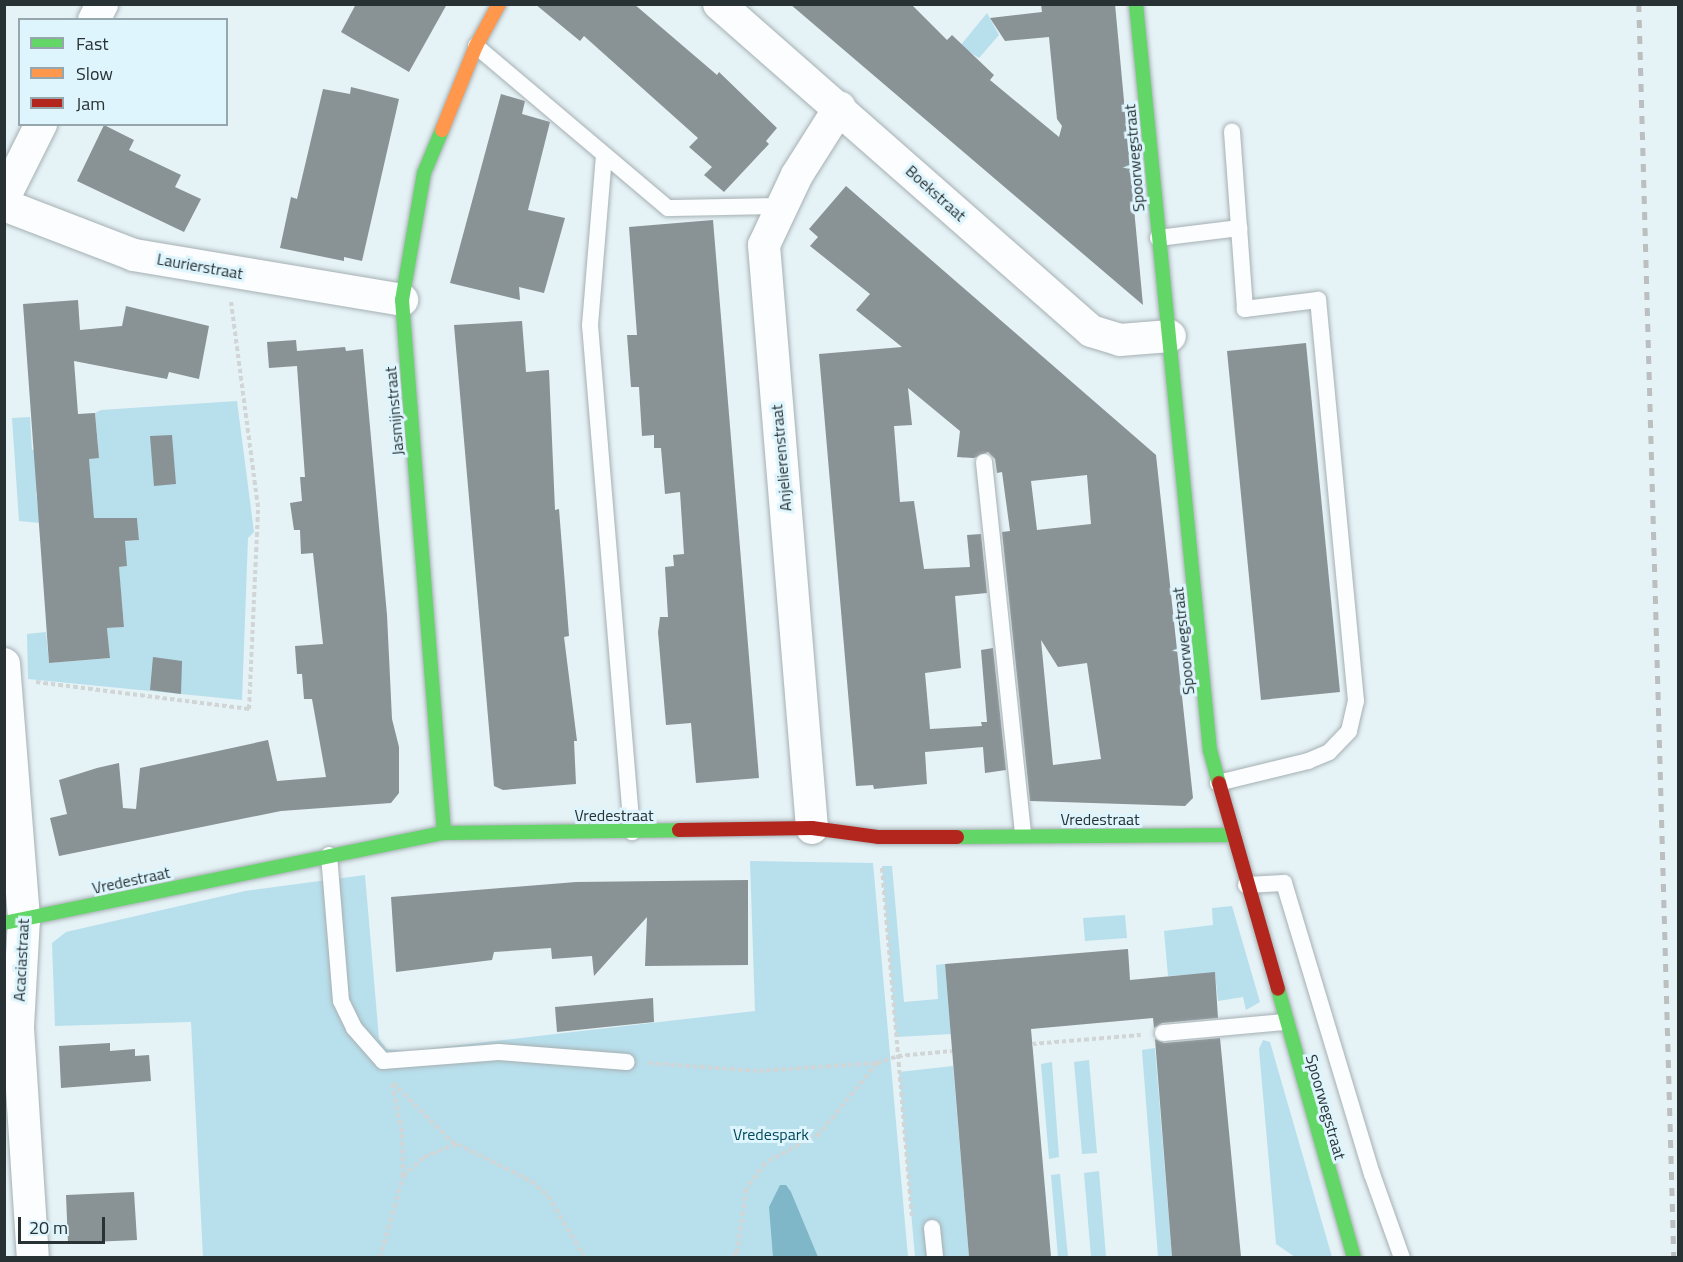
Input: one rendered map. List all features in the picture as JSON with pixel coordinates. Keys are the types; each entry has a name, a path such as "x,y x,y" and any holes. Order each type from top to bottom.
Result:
{"street":[{"path":"95,18 102,4"},
{"name":"Jasmijnstraat","path":"444,832 402,300 424,173 476,46 499,4"},
{"name":"Boekstraat","path":"719,4 1091,331 1120,340 1170,336"},
{"name":"Spoorwegstraat","path":"1136,4 1210,750 1246,885 1354,1257"},
{"name":"Anjelierenstraat","path":"812,828 764,245 783,206 840,108"},
{"path":"4,198 25,138"},
{"name":"Laurierstraat","path":"4,206 134,255 402,300"},
{"name":"Acaciastraat","path":"5,671 18,1029 33,1257"},
{"name":"Vredestraat","path":"14,921 444,832 632,832 812,828 879,837 1233,835"}],"lane":[{"path":"476,46 668,208 783,206"},
{"path":"1218,783 1308,761 1329,752 1349,731 1356,701 1318,300 1245,309 1232,131"},
{"path":"604,155 590,326 632,832"},
{"path":"1158,238 1239,228"},
{"path":"984,462 1023,835"},
{"path":"329,855 341,1001 354,1028 383,1061 499,1052 627,1062"},
{"path":"1246,885 1284,883 1372,1174 1402,1257"},
{"path":"1163,1033 1285,1022"},
{"path":"932,1228 935,1257"}],"path":[{"path":"5,671 249,708 258,507 227,271"},
{"path":"879,837 912,1223"},
{"path":"1032,1044 1163,1033"},
{"path":"627,1062 759,1071 877,1063 898,1056 952,1051"},
{"path":"380,1257 403,1176 402,1132 392,1082 383,1061"},
{"path":"731,1257 737,1255 746,1189 765,1163 819,1134 877,1063"},
{"path":"392,1082 457,1144 531,1181 548,1196 585,1257"},
{"path":"403,1176 424,1157 457,1144"}],"green space":[{"path":"987,13 999,35 979,58 960,46"},
{"path":"237,401 254,532 248,538 242,700 28,679 27,634 46,632 49,663 110,658 107,628 124,627 119,570 112,568 127,566 110,543 139,540 137,518 94,518 91,488 36,492 40,523 19,521 12,418 30,417 32,450 98,446 95,413 101,410"},
{"name":"Vredespark","path":"750,861 873,863 908,1257 203,1257 191,1022 55,1026 52,943 66,932 245,891 365,875 379,1039 387,1049 408,1051 755,1011"},
{"path":"882,866 892,866 904,1002 938,999 936,965 945,964 951,1034 896,1037"},
{"path":"1232,906 1260,1002 1246,1010 1243,997 1218,1001 1215,973 1168,976 1164,931 1213,925 1212,908"},
{"path":"1125,915 1127,938 1085,941 1083,918"},
{"path":"1263,1040 1270,1042 1332,1257 1295,1257 1276,1244 1259,1049"},
{"path":"1155,1048 1172,1257 1158,1257 1142,1050"},
{"path":"1089,1060 1097,1153 1082,1154 1074,1062"},
{"path":"1052,1062 1059,1157 1049,1159 1041,1064"},
{"path":"953,1066 969,1257 915,1257 899,1072"},
{"path":"1099,1171 1106,1257 1091,1257 1084,1173"},
{"path":"1060,1174 1068,1257 1058,1257 1051,1175"}],"shaded area":[{"path":"780,1185 786,1185 791,1192 818,1257 773,1257 769,1207"}],"building":[{"path":"356,4 447,4 409,72 341,32"},
{"path":"535,4 634,4 717,75 719,72 777,128 766,141 769,144 724,192 704,175 712,167 689,147 698,138 584,36 580,41"},
{"path":"790,4 911,4 947,40 952,35 994,75 990,80 1059,137 1062,126 1057,119 1049,37 1005,41 990,18 1042,12 1041,4 1115,4 1143,305"},
{"path":"351,87 399,99 362,261 344,257 344,261 280,248 291,197 297,199 323,89 350,94"},
{"path":"501,94 525,101 522,114 550,122 528,210 565,218 544,293 519,287 520,300 450,283"},
{"path":"104,126 106,126 134,140 129,150 181,175 175,187 201,199 184,232 77,181"},
{"path":"846,186 1156,455 1193,798 1185,806 1030,801 1002,532 1010,531 1002,472 997,473 995,459 988,452 974,458 957,457 960,431 908,388 912,425 894,426 900,502 914,501 924,569 970,567 967,535 981,534 987,593 955,596 961,668 925,673 930,729 982,726 981,722 987,722 981,650 993,648 1006,770 985,773 983,747 925,752 927,784 874,789 873,785 856,786 819,354 902,347 856,310 870,294 810,246 818,237 809,229","holes":["1087,475 1091,524 1037,530 1031,481","1041,640 1058,667 1087,663 1101,759 1053,765"]},
{"path":"713,220 759,778 696,783 691,723 666,725 658,632 660,617 668,617 665,567 674,566 673,555 684,554 680,492 665,494 661,448 654,448 654,435 642,436 639,387 631,387 627,335 637,335 629,227"},
{"path":"78,300 80,330 122,326 126,306 209,326 199,379 169,372 167,379 74,361 78,414 95,413 99,458 89,459 94,518 137,518 139,540 125,541 127,566 119,567 124,627 107,628 110,658 49,663 23,304"},
{"path":"522,321 526,372 549,370 555,510 559,509 569,636 564,637 577,741 574,741 576,784 503,790 494,786 454,325"},
{"path":"296,340 297,351 345,347 346,351 363,349 387,615 392,719 399,747 399,793 391,803 281,811 59,856 50,818 67,814 59,780 97,768 119,763 123,808 136,809 140,768 268,740 277,781 326,777 312,699 304,699 302,674 297,674 295,646 323,644 313,553 301,554 300,530 294,530 290,503 302,501 300,477 305,477 297,366 269,368 267,342"},
{"path":"1306,343 1340,692 1261,700 1227,351"},
{"path":"172,435 176,484 154,486 150,436"},
{"path":"153,657 182,661 181,694 150,690"},
{"path":"748,880 748,965 645,966 647,917 594,976 592,956 552,959 551,948 494,952 492,960 396,972 391,897 576,882"},
{"path":"1128,949 1130,980 1215,972 1218,1018 1162,1023 1154,1028 1153,1018 1031,1029 1051,1257 969,1257 945,964"},
{"path":"653,998 654,1022 557,1032 555,1007"},
{"path":"1220,1038 1241,1257 1172,1257 1155,1039 1164,1043"},
{"path":"110,1043 110,1051 135,1049 135,1056 149,1055 151,1081 61,1088 59,1046"},
{"path":"134,1192 137,1240 68,1243 66,1195"}],"railway":[{"path":"1639,4 1674,1258"}],"traffic: fast":[{"path":"1136,4 1210,750 1219,783"},
{"path":"442,130 424,173 402,300 444,833"},
{"path":"4,923 444,833 679,830"},
{"path":"957,837 1232,835"},
{"path":"1278,989 1354,1258"}],"traffic: slow":[{"path":"442,130 476,46 499,4"}],"traffic: jam":[{"path":"1219,783 1278,989"},
{"path":"679,830 812,828 879,837 957,837"}]}
